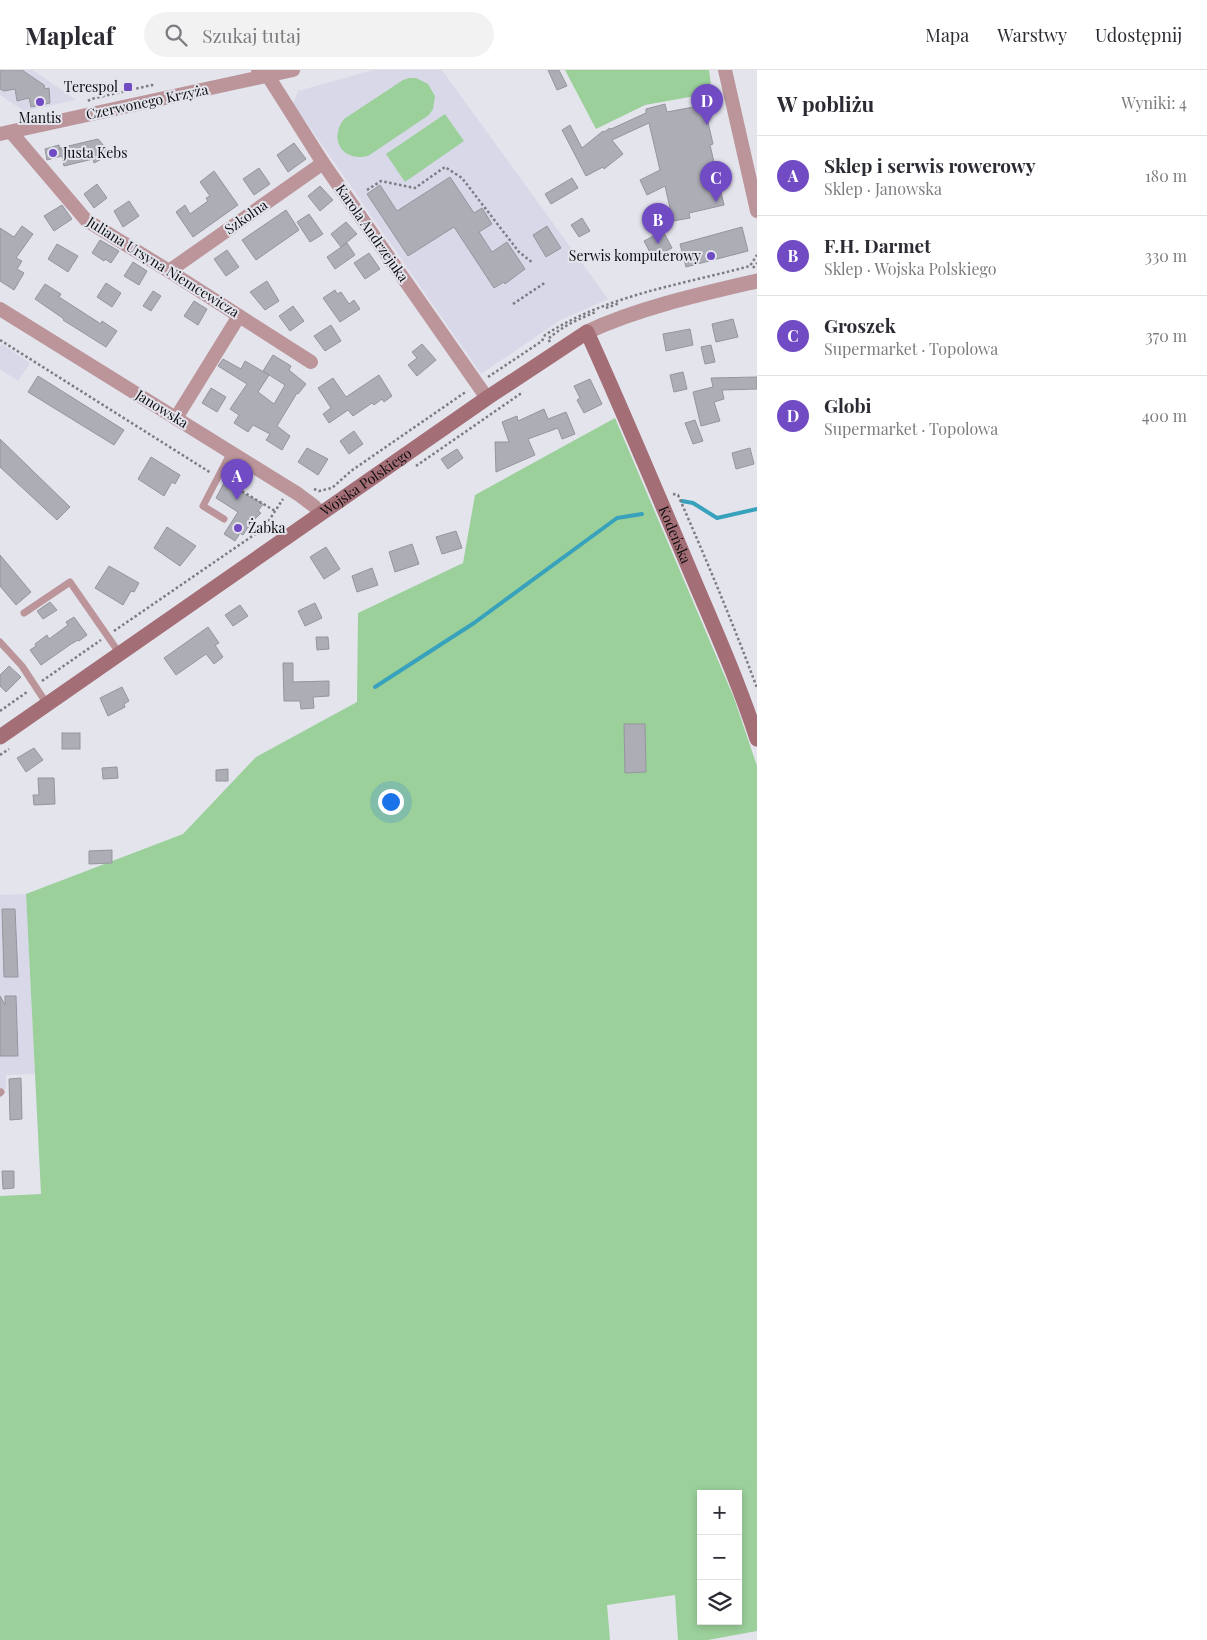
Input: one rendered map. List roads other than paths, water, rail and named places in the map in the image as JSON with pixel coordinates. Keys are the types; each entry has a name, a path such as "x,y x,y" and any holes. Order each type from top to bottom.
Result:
{"main road":[{"name":"Wojska Polskiego","path":"0,737 486,398 587,332"},
{"name":"Kodeńska","path":"587,332 608,377 736,679 757,739"}],"street":[{"name":"Czerwonego Krzyża","path":"5,133 263,73 293,70"},
{"path":"724,70 757,211"},
{"name":"Karola Andrzejuka","path":"263,73 486,398"},
{"name":"Juliana Ursyna Niemcewicza","path":"5,133 86,220 311,362"},
{"name":"Szkolna","path":"169,271 323,163"},
{"name":"Wojska Polskiego","path":"587,332 612,320 757,281"},
{"name":"Janowska","path":"0,310 290,489 314,506 320,513"},
{"path":"176,418 239,316"}],"lane":[{"path":"224,519 203,506 231,452"},
{"path":"24,613 70,582 120,654"},
{"path":"0,642 22,666 46,704"}],"waterway":[{"path":"682,501 693,503 717,518 757,509"},
{"path":"375,687 474,623 617,518 642,514"}],"place":[{"name":"Terespol","path":"128,87"},
{"name":"Mantis","path":"40,102"},
{"name":"Globi","path":"707,125"},
{"name":"Justa Kebs","path":"53,153"},
{"name":"Groszek","path":"716,202"},
{"name":"F.H. Darmet","path":"658,244"},
{"name":"Serwis komputerowy","path":"711,256"},
{"name":"Sklep i serwis rowerowy","path":"237,500"},
{"name":"Żabka","path":"238,528"}]}
